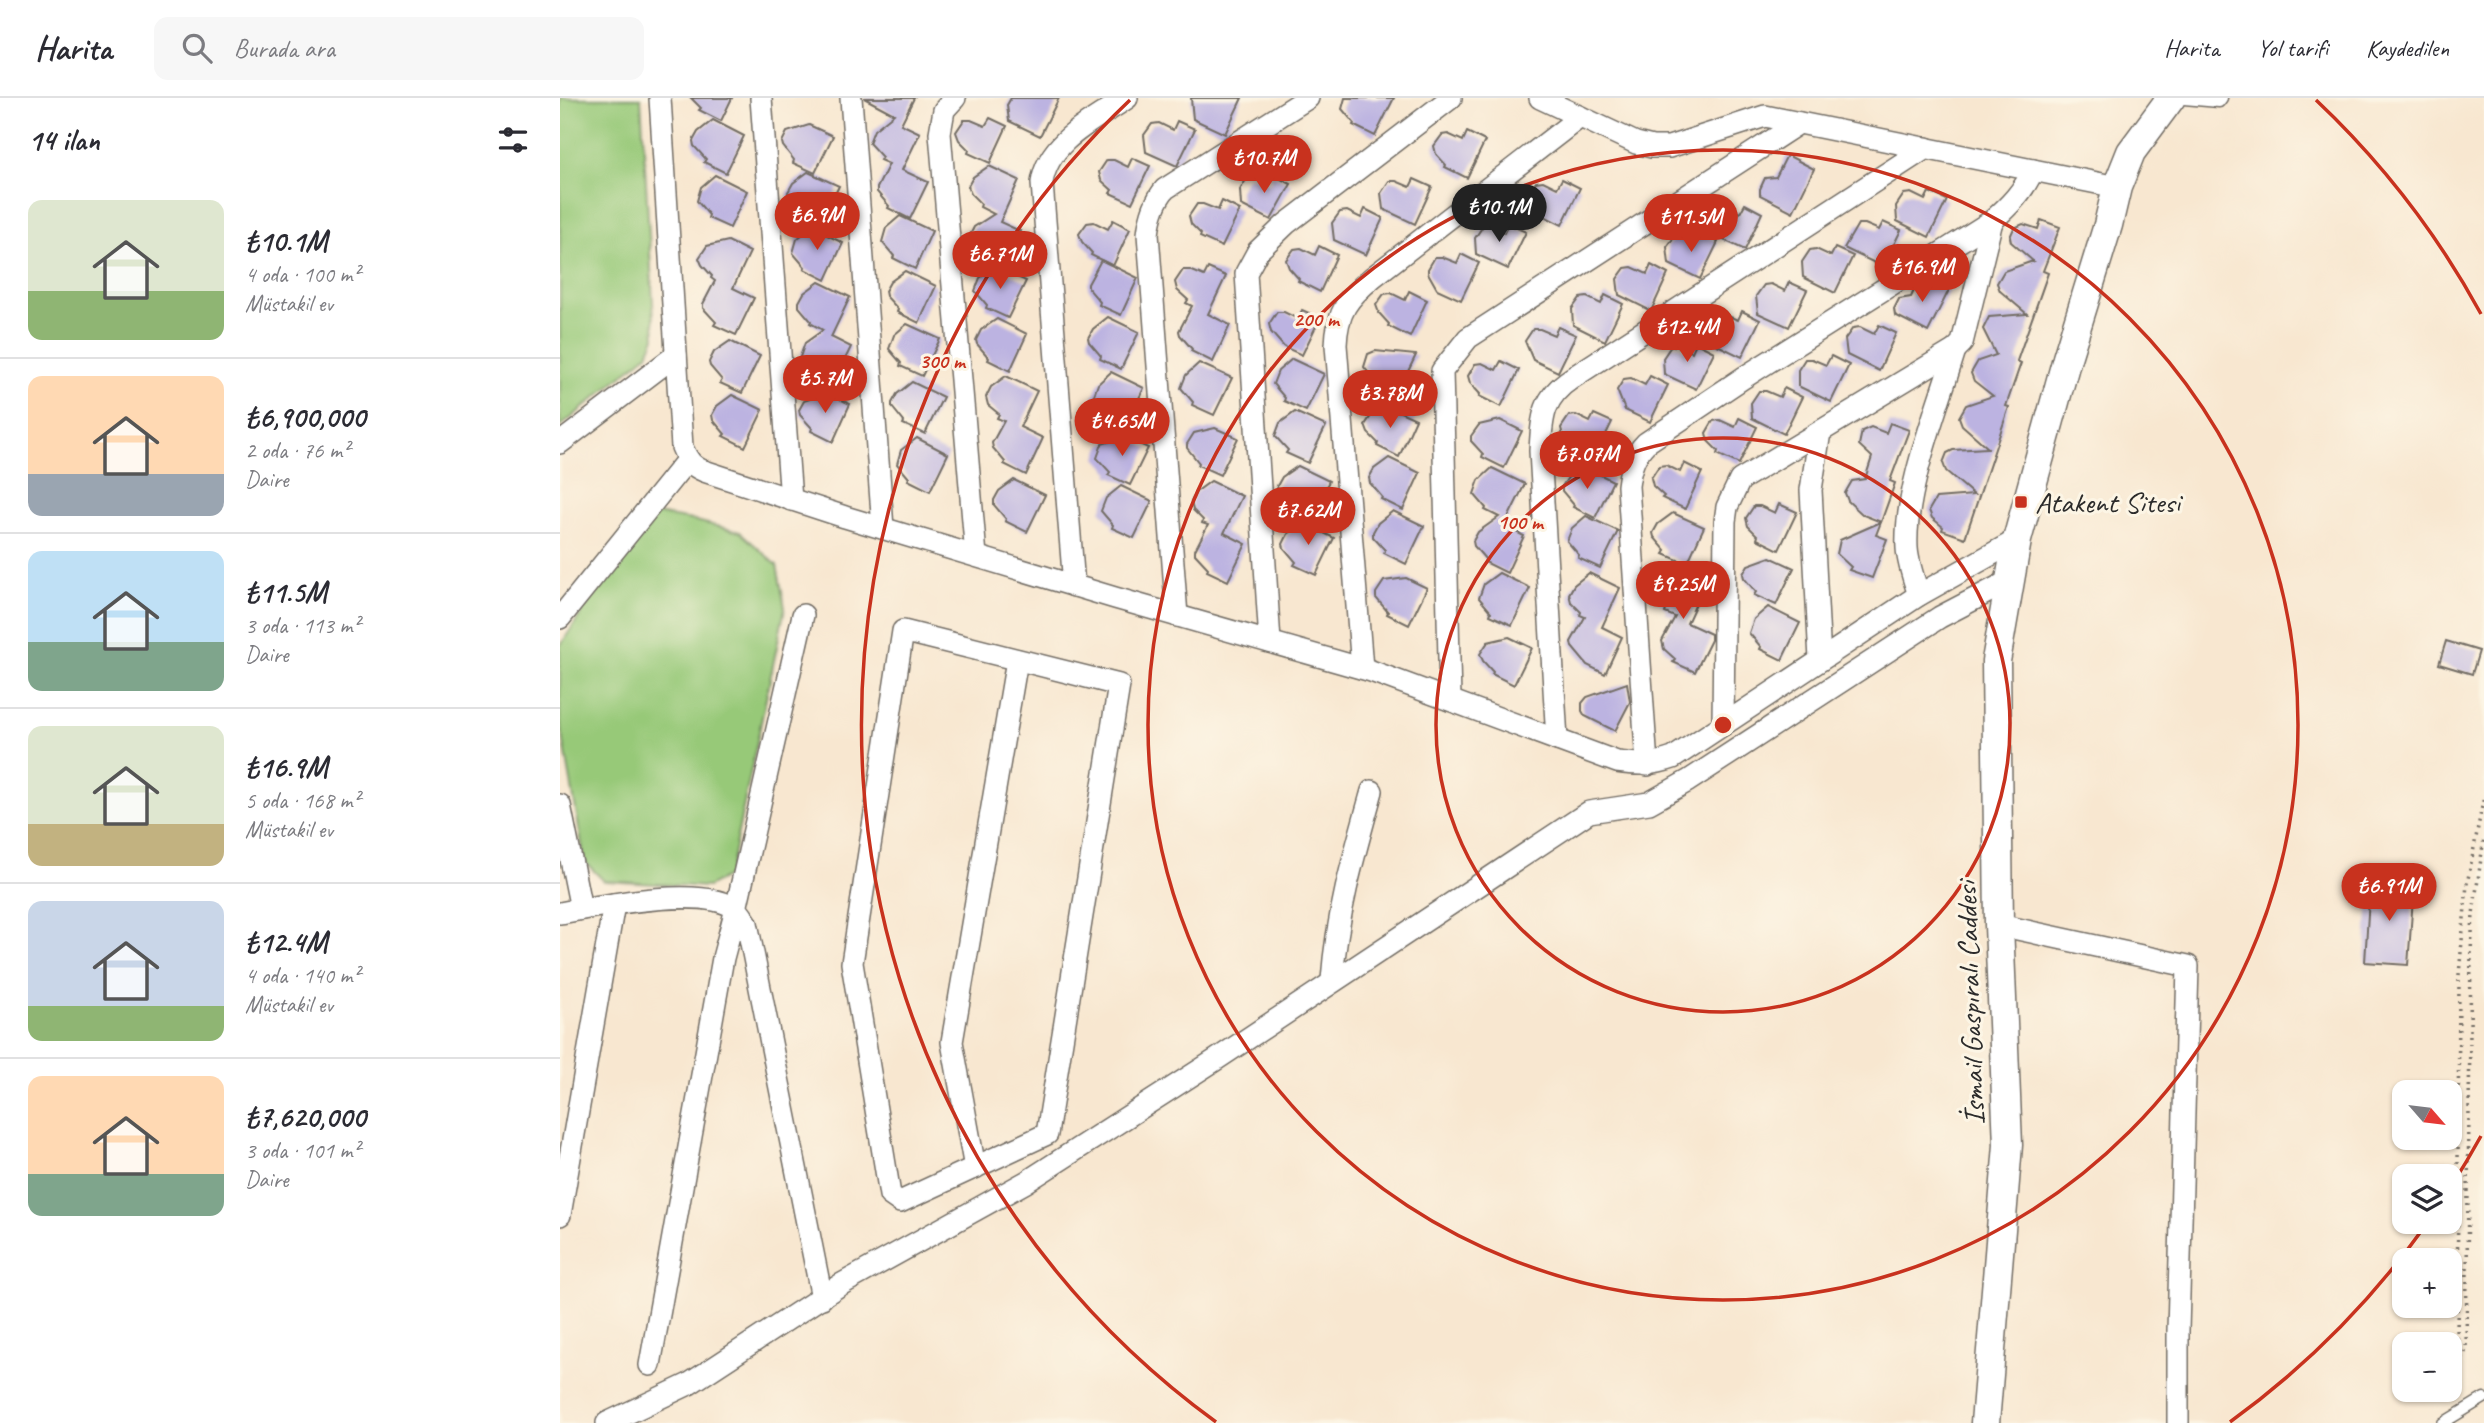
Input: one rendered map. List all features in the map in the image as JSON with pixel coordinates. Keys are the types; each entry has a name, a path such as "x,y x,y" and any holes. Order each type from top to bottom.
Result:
{"main road":[{"name":"İsmail Gaspıralı Caddesi","path":"1985,1423 2008,1145 1999,925 1996,661 2017,540 2118,187 2132,152 2170,98"}],"street":[{"path":"660,98 682,447 694,467 791,500 1074,586 1362,668 1617,762 1647,765 1673,758 1919,595 2017,540"},
{"path":"761,98 791,500"},
{"path":"851,98 883,528"},
{"path":"955,98 944,110 940,133 976,556"},
{"path":"1074,586 1042,183 1046,165 1064,140 1127,98"},
{"path":"1177,616 1149,221 1157,198 1166,189 1308,98"},
{"path":"1270,642 1246,273 1258,251 1286,224 1451,98"},
{"path":"1540,98 1636,143 1652,147 1669,147 1765,116 2118,187"},
{"path":"1362,668 1336,345 1341,313 1357,290 1373,276 1580,117"},
{"path":"1450,700 1442,371 1468,338 1799,123"},
{"path":"1558,740 1541,451 1545,408 1552,396 1561,386 1926,149"},
{"path":"1647,765 1628,486 1630,471 1639,451 1646,443 1743,378 1992,220 2018,194 2034,170"},
{"path":"1723,725 1727,507 1740,480 1962,344 1992,220"},
{"path":"1919,595 1907,550 1908,520 1915,483 1955,350"},
{"path":"560,443 676,355"},
{"path":"1820,432 1811,490 1811,511 1821,660"},
{"path":"560,618 688,459"},
{"path":"607,1423 689,1384 840,1285 1026,1182 1217,1059 1332,980 1589,812 1649,803 1688,781 1940,617 2011,580"},
{"path":"650,1365 723,958 803,615"},
{"path":"903,631 1017,660 1119,685 1047,1134 900,1202 890,1195 852,963 903,631"},
{"path":"975,1168 952,1042 1017,660"},
{"path":"1332,980 1336,936 1347,879 1372,791"},
{"path":"560,805 581,909"},
{"path":"560,913 614,904 690,897 736,909 747,923 822,1298"},
{"path":"560,1214 614,904"},
{"path":"1999,925 2188,966 2178,1423"},
{"path":"949,1180 966,1215"}],"lane":[{"path":"2170,98 2220,102 2222,98"},
{"path":"2443,1423 2484,1398"}],"path":[{"path":"2457,1332 2459,975 2467,884 2484,796"},
{"path":"2462,1358 2466,1350 2471,953 2473,914 2484,838"},
{"path":"2461,1402 2461,1412"}],"green space":[{"path":"560,98 641,98 655,337 648,354 560,427"},
{"path":"650,513 740,532 777,565 785,608 729,875 708,887 604,881 585,862 560,719 560,646 617,558"}],"building":[{"path":"691,98 732,98 721,121 699,110 701,108"},
{"path":"864,98 914,98 901,124 920,133 902,170 928,182 910,219 888,208 877,192 889,164 880,160 882,157 869,143 874,130 894,114"},
{"path":"1011,98 1059,98 1040,136 1009,121 1007,105"},
{"path":"1191,98 1242,98 1225,134 1193,119"},
{"path":"1345,98 1394,98 1375,136 1353,125 1342,109"},
{"path":"990,118 1007,126 990,163 968,153 969,150 959,140 956,132 964,120 985,126"},
{"path":"713,120 744,136 726,173 704,162 706,159 694,146 693,141 698,132"},
{"path":"1177,121 1195,129 1177,166 1146,152 1144,135 1152,124 1159,123 1173,130"},
{"path":"809,125 833,136 815,173 793,163 794,160 782,142 787,132"},
{"path":"1467,132 1485,141 1467,178 1445,167 1434,146 1442,135 1448,134 1463,141"},
{"path":"1787,155 1814,169 1793,212 1760,195 1765,178 1776,177"},
{"path":"1132,158 1150,166 1132,203 1110,193 1112,190 1101,180 1099,172 1107,160 1114,160 1128,167"},
{"path":"989,166 1019,180 1000,222 1020,231 1002,268 981,258 982,255 969,237 974,227 994,214 980,207 981,204 971,194 968,186 973,177"},
{"path":"808,172 839,186 821,223 799,213 788,197 793,183"},
{"path":"715,175 747,191 730,228 708,218 709,215 697,201 701,187"},
{"path":"1273,175 1291,184 1271,220 1241,205 1240,190 1247,178 1254,177 1269,184"},
{"path":"1414,179 1432,187 1415,224 1383,209 1381,193 1389,181 1410,187"},
{"path":"1562,179 1580,188 1562,225 1540,214 1531,202 1529,193 1536,182 1543,181 1557,188"},
{"path":"1929,192 1947,200 1929,237 1897,221 1896,206 1904,194 1911,193 1925,200"},
{"path":"1222,201 1240,210 1222,247 1200,237 1201,234 1191,224 1189,216 1197,204 1218,210"},
{"path":"1745,204 1762,213 1745,250 1713,235 1711,219 1719,207 1740,213"},
{"path":"1365,209 1383,218 1366,255 1334,240 1332,223 1340,212 1347,211 1361,218"},
{"path":"900,216 932,231 915,269 893,258 882,242 886,228"},
{"path":"1113,220 1130,229 1113,266 1091,255 1079,234 1087,223 1094,222 1108,229"},
{"path":"2041,220 2060,227 2043,271 2048,273 2017,361 2021,363 2006,406 2009,407 1965,538 1942,530 1943,527 1932,518 1929,510 1936,498 1974,495 1946,471 1943,463 1947,453 1953,450 1988,448 1962,425 1959,417 1966,405 1993,396 1974,381 1971,373 1978,361 1996,355 1983,329 1989,317 2027,314 2000,291 1997,283 2004,271 2033,261 2011,242 2014,228 2023,224 2038,229"},
{"path":"1883,222 1901,230 1883,267 1844,248 1858,224 1879,230"},
{"path":"1508,224 1526,232 1508,269 1476,254 1475,238 1483,226 1490,226 1504,233"},
{"path":"811,227 843,243 826,280 804,269 793,253 797,239"},
{"path":"1700,233 1718,242 1700,279 1669,264 1667,247 1675,236 1682,235 1696,242"},
{"path":"728,241 750,252 733,288 754,298 736,335 714,325 716,322 703,308 715,281 699,258 707,246"},
{"path":"1319,246 1337,255 1320,292 1298,281 1286,260 1294,249 1301,248 1315,255"},
{"path":"1835,248 1853,256 1835,293 1803,277 1802,262 1810,250 1816,249 1831,256"},
{"path":"1461,254 1479,263 1461,300 1437,289 1428,269 1435,257 1457,263"},
{"path":"1101,260 1138,278 1121,315 1099,305 1100,302 1088,288"},
{"path":"1651,265 1668,274 1651,311 1619,295 1617,279 1625,268 1632,267 1647,274"},
{"path":"995,267 1026,281 1008,318 986,308 987,305 975,291 980,278"},
{"path":"1208,268 1226,276 1208,314 1230,325 1213,362 1191,351 1180,335 1179,331 1192,306 1186,303 1188,300 1177,290 1175,282 1183,270 1204,276"},
{"path":"905,271 936,286 919,323 897,312 898,309 886,296 885,291 890,282"},
{"path":"1926,278 1949,290 1928,332 1895,315 1894,309 1899,299 1911,297 1917,284"},
{"path":"819,282 850,297 831,337 851,347 833,384 811,373 812,370 800,357 805,343 823,330 810,323 799,307 804,293"},
{"path":"1789,282 1807,290 1789,327 1758,313 1756,296 1764,285 1771,284 1785,291"},
{"path":"1409,291 1427,300 1410,337 1388,326 1376,305 1384,294 1391,293 1405,300"},
{"path":"1605,295 1623,304 1605,341 1573,325 1572,309 1580,298 1587,297 1601,304"},
{"path":"1302,310 1320,318 1302,355 1284,347 1271,332 1269,324 1277,312 1284,312 1298,319"},
{"path":"1742,311 1760,320 1742,357 1709,341 1709,326 1717,314 1738,320"},
{"path":"1108,317 1139,332 1121,369 1100,359 1101,356 1088,338 1093,329"},
{"path":"997,319 1027,334 1010,371 988,360 976,340 981,330"},
{"path":"907,324 940,339 922,376 900,366 901,363 889,349 894,335"},
{"path":"1879,325 1896,333 1879,371 1847,355 1845,339 1853,328 1860,327 1874,334"},
{"path":"1558,327 1576,335 1558,372 1533,360 1525,341 1533,329 1554,335"},
{"path":"730,341 760,356 742,393 720,383 722,380 709,362 714,352"},
{"path":"1696,343 1714,352 1696,389 1664,374 1663,358 1671,346 1692,352"},
{"path":"1375,351 1416,355 1397,394 1375,384 1364,367 1368,354"},
{"path":"1831,356 1849,365 1831,402 1798,386 1798,370 1805,359 1826,365"},
{"path":"1292,359 1324,374 1306,411 1284,401 1285,398 1273,384 1278,371"},
{"path":"1501,361 1519,370 1501,407 1479,396 1468,376 1475,364 1482,363 1496,370"},
{"path":"1199,363 1232,378 1214,415 1192,405 1193,402 1181,388 1186,375"},
{"path":"1111,372 1144,388 1126,425 1104,414 1093,398 1098,384"},
{"path":"1006,376 1037,391 1020,427 1043,438 1026,475 1004,464 993,448 992,443 1004,421 997,418 999,414 988,405 986,397 991,387"},
{"path":"1650,376 1668,385 1650,422 1625,410 1617,390 1624,379 1631,378 1645,385"},
{"path":"912,382 943,397 925,434 903,424 892,407 897,394"},
{"path":"1784,388 1802,397 1784,434 1752,418 1751,403 1759,391 1780,397"},
{"path":"827,393 850,404 833,442 811,431 812,428 800,415 799,410 804,401"},
{"path":"732,395 763,410 745,447 723,436 725,434 713,420 712,415 717,406"},
{"path":"1396,410 1416,419 1399,457 1377,446 1378,443 1368,433 1365,425 1373,413"},
{"path":"1295,412 1326,426 1308,463 1286,453 1288,450 1275,436 1280,423"},
{"path":"1594,414 1612,422 1594,459 1572,449 1574,445 1563,436 1561,428 1569,416 1576,415 1590,422"},
{"path":"1739,418 1757,427 1739,464 1717,454 1718,451 1708,441 1706,433 1713,421 1720,420 1735,427"},
{"path":"1500,420 1522,431 1504,468 1482,457 1483,454 1471,441 1471,436 1479,425"},
{"path":"1890,423 1909,430 1890,481 1895,483 1881,522 1863,515 1848,501 1845,493 1852,481 1865,479 1872,457 1859,445 1862,431 1871,427 1886,433"},
{"path":"1215,428 1238,438 1220,475 1198,465 1187,448 1194,433"},
{"path":"1124,437 1148,448 1130,485 1108,475 1110,472 1097,458 1102,444"},
{"path":"917,438 948,454 930,491 908,480 897,464 901,450"},
{"path":"1389,458 1420,473 1403,510 1381,499 1370,483 1369,478 1374,469"},
{"path":"1684,463 1702,472 1685,509 1662,498 1664,496 1653,486 1651,478 1659,466 1666,465 1680,472"},
{"path":"1298,466 1329,481 1311,518 1289,507 1278,491 1277,486 1282,477"},
{"path":"1492,468 1525,484 1504,526 1524,536 1507,573 1485,562 1473,541 1478,532 1499,517 1485,510 1474,494 1479,480"},
{"path":"1591,470 1613,481 1595,518 1573,507 1562,491 1562,486 1570,475"},
{"path":"1014,480 1045,495 1027,532 1005,521 994,505 999,491"},
{"path":"1211,481 1242,496 1224,533 1246,544 1228,581 1207,571 1208,568 1195,554 1208,525 1202,523 1203,520 1193,510 1191,502 1196,492"},
{"path":"1121,486 1152,501 1134,538 1112,528 1113,525 1101,511 1106,498"},
{"path":"1779,504 1797,512 1779,550 1757,539 1758,536 1748,526 1746,518 1754,506 1775,513"},
{"path":"1393,511 1424,526 1406,564 1384,553 1385,550 1373,537 1378,523"},
{"path":"1673,513 1704,527 1687,564 1664,554 1666,551 1654,537 1653,533 1658,524"},
{"path":"1586,516 1618,531 1600,568 1578,558 1579,555 1567,541 1572,528"},
{"path":"1881,522 1876,535 1887,539 1872,578 1849,570 1851,567 1837,554 1840,540"},
{"path":"1303,523 1334,538 1316,575 1294,565 1296,562 1283,544 1288,534"},
{"path":"1770,557 1794,568 1776,605 1754,595 1756,592 1743,574 1748,565"},
{"path":"1499,573 1530,588 1512,625 1490,615 1491,612 1479,598 1484,584"},
{"path":"1589,573 1620,588 1602,627 1622,637 1605,674 1587,665 1571,642 1585,617 1580,615 1581,612 1571,602 1569,594 1574,585"},
{"path":"1680,575 1704,586 1687,623 1711,634 1711,640 1695,672 1673,662 1675,659 1664,649 1662,641 1675,617 1665,613 1666,610 1653,592 1658,583"},
{"path":"1406,578 1427,588 1409,625 1387,614 1376,598 1376,593 1384,581"},
{"path":"1768,607 1800,623 1782,660 1760,649 1749,633 1754,619"},
{"path":"1509,637 1532,648 1514,685 1492,674 1480,654 1488,642"},
{"path":"2446,641 2479,651 2472,674 2439,664"},
{"path":"1627,683 1630,702 1615,731 1585,716 1582,703 1587,697"},
{"path":"2370,882 2414,885 2408,965 2365,962"}],"place":[{"name":"Atakent Sitesi","path":"2021,502"}]}
